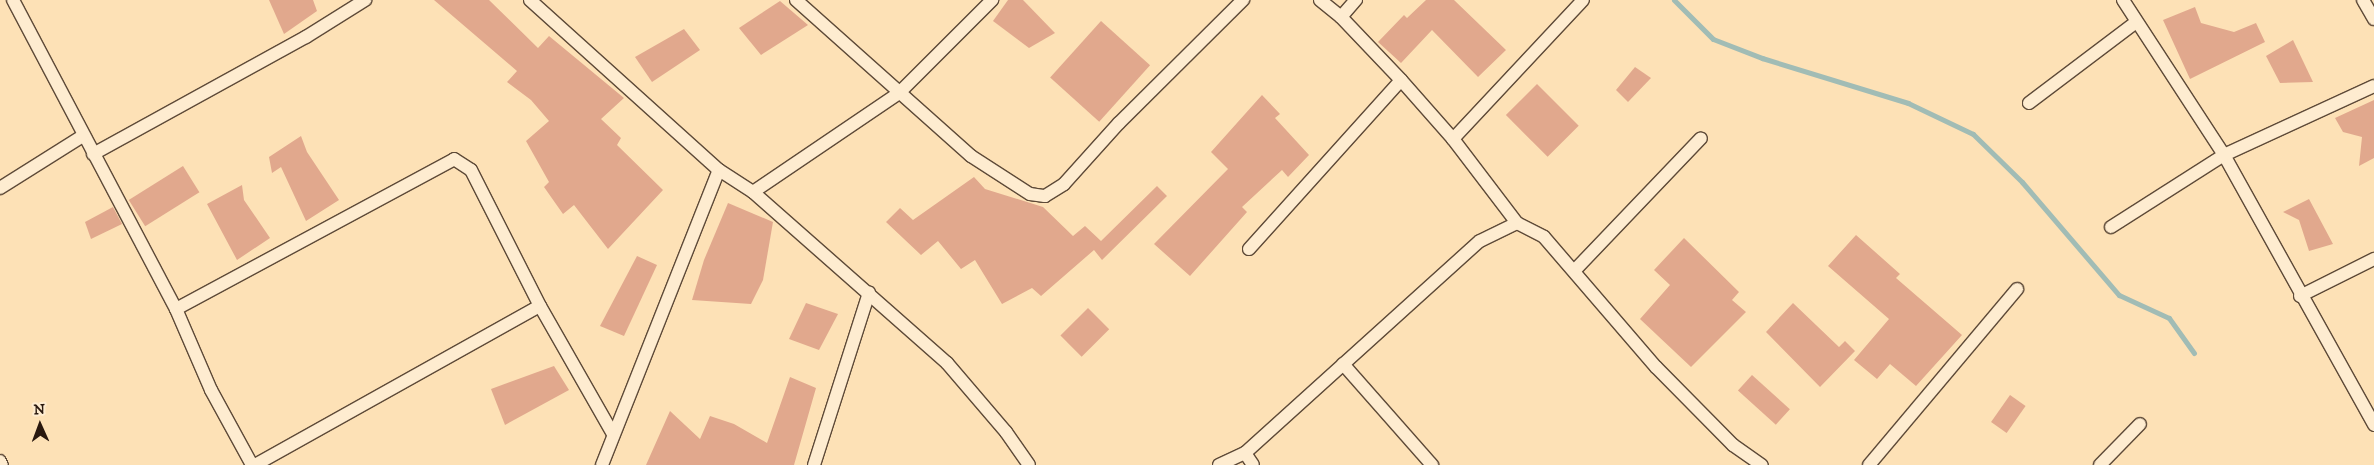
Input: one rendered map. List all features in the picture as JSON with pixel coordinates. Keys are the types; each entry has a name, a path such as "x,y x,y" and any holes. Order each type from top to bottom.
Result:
{"street":[{"path":"14,0 93,154 176,309 212,390 254,465 540,306"},
{"path":"93,154 306,37 365,0"},
{"path":"530,0 719,170 753,192 946,363 1006,432 1029,465"},
{"path":"796,0 899,94 971,156 1030,194 1045,196 1064,184 1119,123 1243,0"},
{"path":"753,192 899,94 992,0"},
{"path":"1320,0 1341,17 1401,80 1453,139 1517,223 1544,237 1575,270 1656,367 1734,445 1762,465"},
{"path":"1341,17 1356,0"},
{"path":"1453,139 1583,0"},
{"path":"2123,0 2224,155 2300,296 2374,425"},
{"path":"2363,0 2374,18"},
{"path":"2029,103 2136,22"},
{"path":"1249,249 1401,80"},
{"path":"2111,227 2224,155 2374,86"},
{"path":"0,188 84,135"},
{"path":"1575,270 1701,138"},
{"path":"176,309 454,159 470,170 540,306 613,434"},
{"path":"602,465 719,170"},
{"path":"1219,465 1245,452 1480,241 1517,223"},
{"path":"2300,296 2374,259"},
{"path":"1869,465 2017,290"},
{"path":"814,465 869,293"},
{"path":"1343,364 1432,465"},
{"path":"2100,465 2140,424"},
{"path":"1245,452 1252,465"},
{"path":"0,461 2,465"}],"building":[{"path":"269,0 313,0 317,11 284,34"},
{"path":"434,0 489,0 538,48 549,36 624,98 601,119 621,138 617,145 663,190 608,249 574,205 563,214 544,187 549,182 526,141 549,121 531,100 507,82 517,71"},
{"path":"1008,0 1023,0 1055,33 1029,48 993,21"},
{"path":"1426,0 1454,0 1506,50 1478,77 1432,30 1401,63 1378,42 1404,15 1407,18"},
{"path":"780,1 808,25 761,55 739,28"},
{"path":"2195,7 2201,23 2234,32 2256,23 2265,42 2190,79 2163,20"},
{"path":"1101,21 1150,65 1099,122 1050,77"},
{"path":"684,29 700,50 652,82 635,57"},
{"path":"2293,40 2313,82 2280,83 2266,56"},
{"path":"1635,67 1651,78 1628,102 1616,90"},
{"path":"1537,84 1579,126 1548,157 1506,115"},
{"path":"1262,95 1280,114 1275,118 1309,155 1288,177 1282,170 1242,207 1247,212 1190,276 1154,244 1228,169 1211,152"},
{"path":"2374,100 2374,158 2359,166 2362,137 2343,132 2335,118"},
{"path":"301,136 307,152 339,200 306,221 281,167 272,173 269,157"},
{"path":"183,166 199,192 145,226 129,200"},
{"path":"974,177 985,189 1043,207 1073,236 1085,226 1101,241 1157,186 1167,196 1102,260 1094,250 1041,296 1032,288 1002,304 975,260 961,269 938,241 921,255 886,222 900,208 913,220"},
{"path":"242,185 244,200 270,238 237,260 207,204"},
{"path":"2309,199 2333,244 2309,251 2299,220 2283,212"},
{"path":"728,203 773,222 763,280 751,304 692,300 704,260"},
{"path":"113,207 122,224 91,239 85,222"},
{"path":"1856,235 1900,274 1896,278 1962,335 1916,386 1890,364 1877,379 1854,360 1889,319 1828,266"},
{"path":"1684,238 1739,292 1732,300 1746,312 1691,367 1640,319 1670,285 1654,270"},
{"path":"637,256 657,265 624,336 600,326"},
{"path":"806,303 838,314 819,350 789,339"},
{"path":"1793,303 1839,347 1845,341 1855,351 1820,387 1766,332"},
{"path":"1088,308 1109,329 1082,357 1060,336"},
{"path":"554,366 569,390 505,425 491,389"},
{"path":"1752,375 1790,409 1776,425 1738,391"},
{"path":"790,377 816,388 794,465 646,465 670,411 700,439 710,416 734,424 767,443"},
{"path":"2010,395 2026,406 2007,433 1991,422"}],"waterway":[{"path":"1674,0 1713,39 1762,58 1908,103 1973,134 2022,182 2119,295 2169,318 2194,353"}]}
